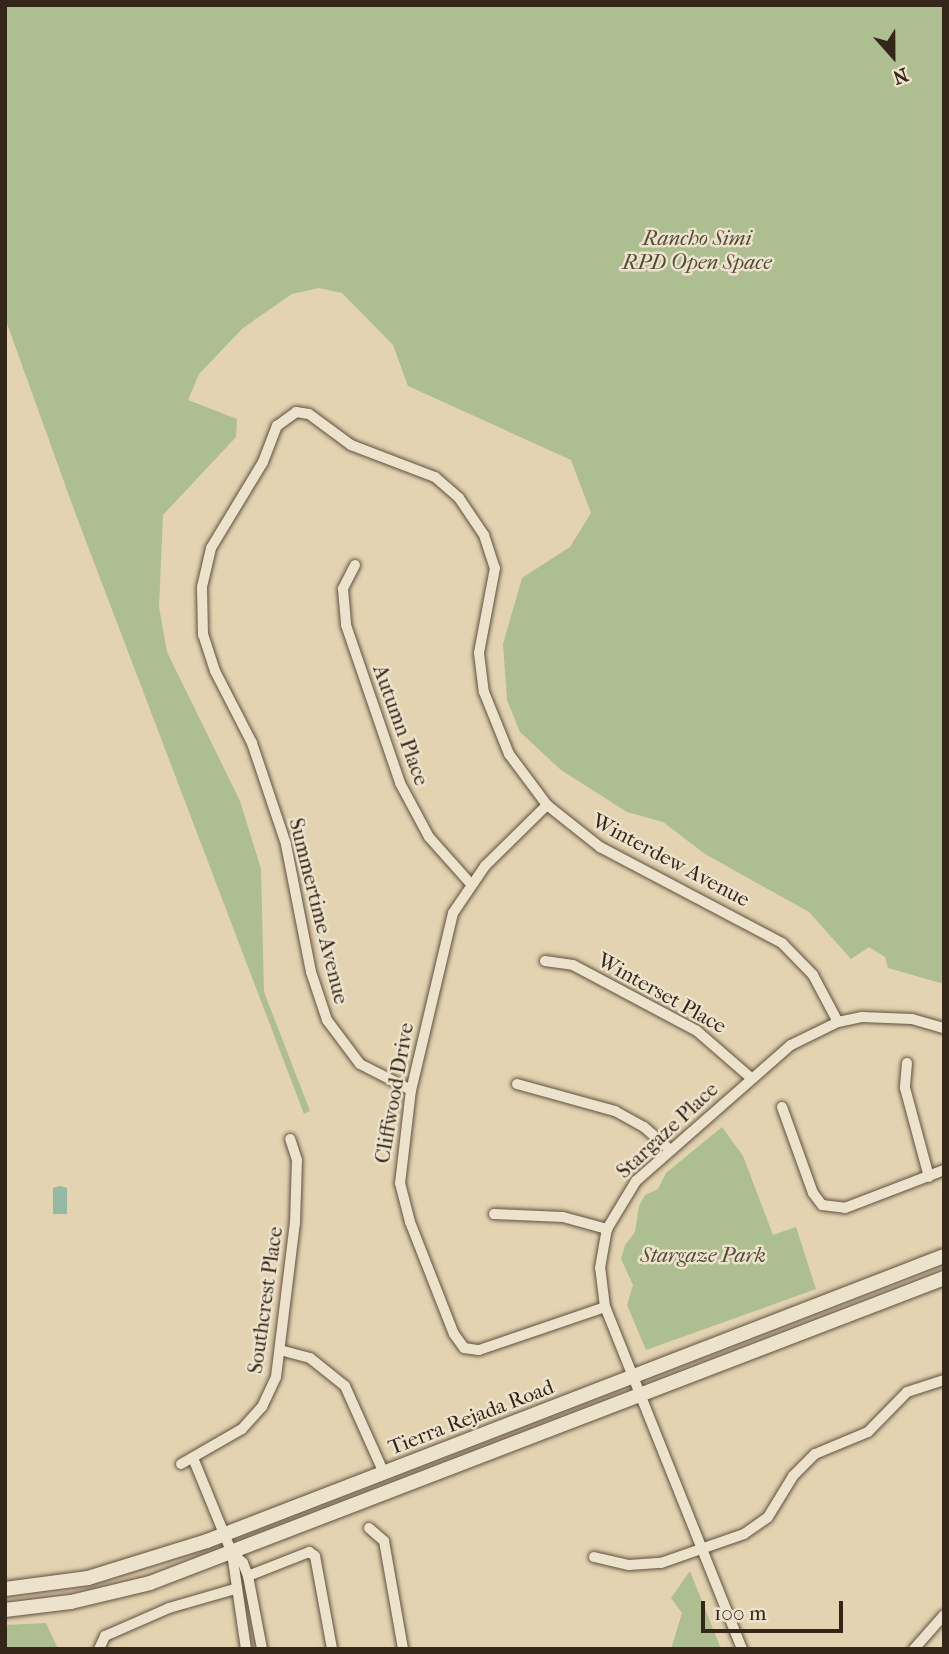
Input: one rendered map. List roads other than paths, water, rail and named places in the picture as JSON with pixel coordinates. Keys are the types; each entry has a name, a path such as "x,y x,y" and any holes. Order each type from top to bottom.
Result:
{"main road":[{"name":"Tierra Rejada Road","path":"5,1589 88,1578 224,1535 944,1256"},
{"name":"Tierra Rejada Road","path":"5,1610 108,1594 232,1553 944,1278"}],"street":[{"name":"Summertime Avenue","path":"336,435 302,412 285,416 277,426 263,462 211,548 202,587 203,635 215,671 252,743 286,844 310,972 327,1020 360,1064 411,1090"},
{"name":"Winterdew Avenue","path":"336,435 435,477 459,498 484,535 495,568 479,653 484,692 509,754 547,805 600,847 782,943 813,975 838,1022"},
{"name":"Autumn Place","path":"355,565 343,589 346,625 400,783 429,837 470,883"},
{"name":"Cliffwood Drive","path":"547,805 470,883 447,930 411,1090 400,1183 410,1222 458,1344 471,1351 479,1350 605,1307"},
{"name":"Winterset Place","path":"545,961 573,965 697,1031 751,1079"},
{"name":"Stargaze Place","path":"742,1649 605,1307 600,1268 607,1229 636,1181 791,1045 838,1022 887,1016 944,1028"},
{"path":"907,1063 907,1099 929,1177"},
{"path":"517,1084 615,1111 645,1127 670,1150"},
{"path":"782,1107 817,1199 829,1207 845,1208 944,1170"},
{"name":"Southcrest Place","path":"181,1464 252,1419 270,1392 280,1350 295,1223 297,1160 290,1139"},
{"path":"494,1214 563,1217 607,1229"},
{"path":"280,1350 317,1362 345,1386 384,1473"},
{"path":"594,1557 643,1566 704,1549 744,1534 768,1517 793,1476 815,1454 868,1432 907,1392 944,1380"},
{"path":"193,1458 232,1553 248,1576 262,1649"},
{"path":"369,1528 384,1541 404,1649"},
{"path":"248,1576 309,1552 315,1556 332,1649"},
{"path":"232,1553 235,1589 246,1649"},
{"path":"99,1646 169,1608 235,1589"},
{"path":"914,1649 944,1615"}],"park label":[{"name":"Rancho Simi RPD Open Space","path":"697,250"},
{"name":"Stargaze Park","path":"703,1255"}]}
